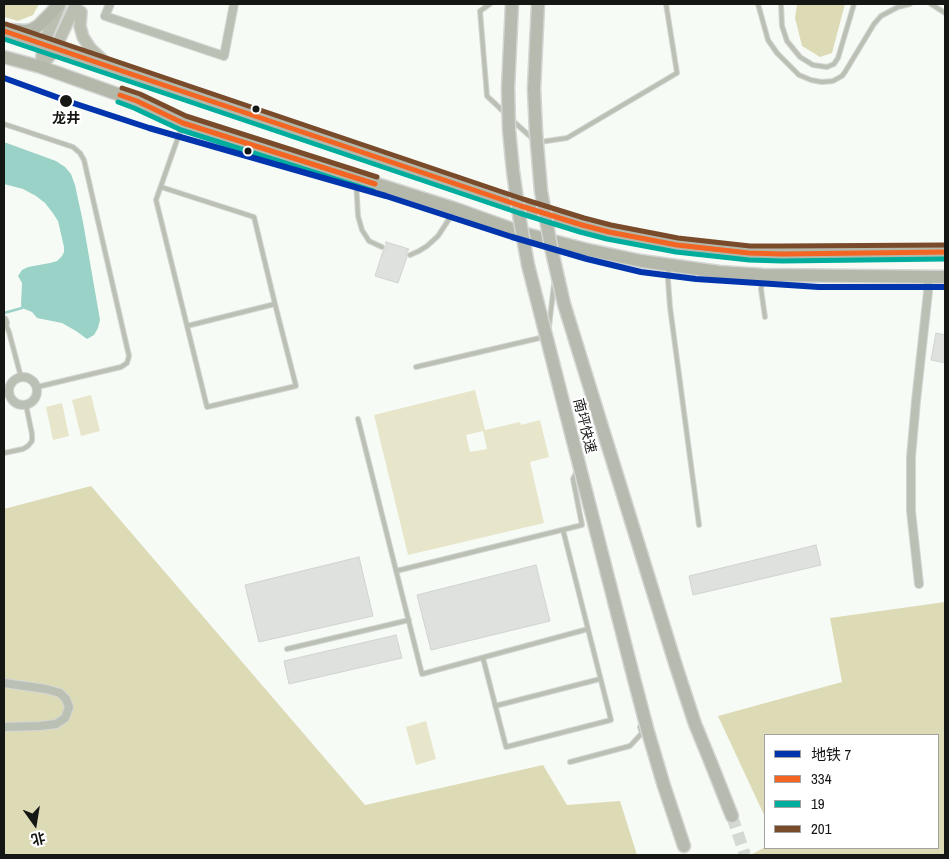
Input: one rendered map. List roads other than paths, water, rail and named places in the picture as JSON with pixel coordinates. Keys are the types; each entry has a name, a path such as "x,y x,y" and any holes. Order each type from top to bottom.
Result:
{"highway":[{"name":"南坪快速","path":"512,4 508,88 510,130 513,171 528,265 632,675 664,786 684,846"},
{"name":"南坪快速","path":"538,4 534,89 541,191 564,304 673,657 696,724 732,816"}],"main road":[{"path":"4,30 31,30 38,26 59,4"},
{"path":"41,67 49,47 59,4"},
{"path":"49,47 81,6"},
{"path":"81,6 80,26 83,37 90,48 111,68"},
{"path":"4,30 49,47 528,208 582,225 623,235 694,248 766,254 945,252"},
{"path":"4,57 41,67 137,100 184,122 456,209 526,234 641,261 719,272 763,275 945,276"}],"street":[{"path":"110,4 105,16 224,56 234,4"},
{"path":"919,584 911,511 910,465 928,292 928,276"},
{"path":"25,377 30,379 36,387 35,399 26,405 14,402 9,394 11,384 16,379 25,377"},
{"path":"4,683 60,693 66,699 68,707 68,713 65,718 56,724 4,727"}],"lane":[{"path":"490,4 480,11 487,96 537,143 568,138 678,73 666,4"},
{"path":"758,4 768,40 777,53 799,75 822,82 833,81 842,76 874,24 881,16 898,7 910,4"},
{"path":"781,4 782,26 787,41 800,57 813,65 827,67 834,64 838,58 854,4"},
{"path":"931,4 945,13"},
{"path":"160,187 254,217 296,386 207,407 156,200 160,187 184,122"},
{"path":"4,124 73,148 80,153 84,160 129,356 127,363 121,367 36,387"},
{"path":"356,178 358,216 362,230 369,241 382,246"},
{"path":"410,255 419,252 438,236 456,209"},
{"path":"560,242 549,336 554,368 577,470 623,658"},
{"path":"669,265 670,307 699,525"},
{"path":"763,275 760,289 765,317"},
{"path":"187,326 275,304"},
{"path":"4,322 9,332 21,378"},
{"path":"416,368 549,336"},
{"path":"4,453 23,449 32,440 26,405"},
{"path":"358,419 422,674 588,629"},
{"path":"396,571 582,525 573,479 577,470"},
{"path":"483,658 506,747 611,720 563,530"},
{"path":"287,649 409,620"},
{"path":"495,706 600,678"},
{"path":"570,762 630,746 642,733 640,724"}],"water":[{"path":"4,142 56,161 71,174 83,222 100,320 94,335 87,339 62,323 37,318 32,312 22,308 22,283 18,276 22,270 57,261 64,252 64,247 58,221 45,203 23,189 4,184"}],"waterway":[{"path":"4,313 22,308"}],"tunnel":[{"path":"732,816 745,855"}],"metro line":[{"name":"7","path":"4,78 149,128 386,196 587,259 641,272 696,279 819,287 945,287"}],"place":[{"name":"龙井","path":"66,101"}]}
